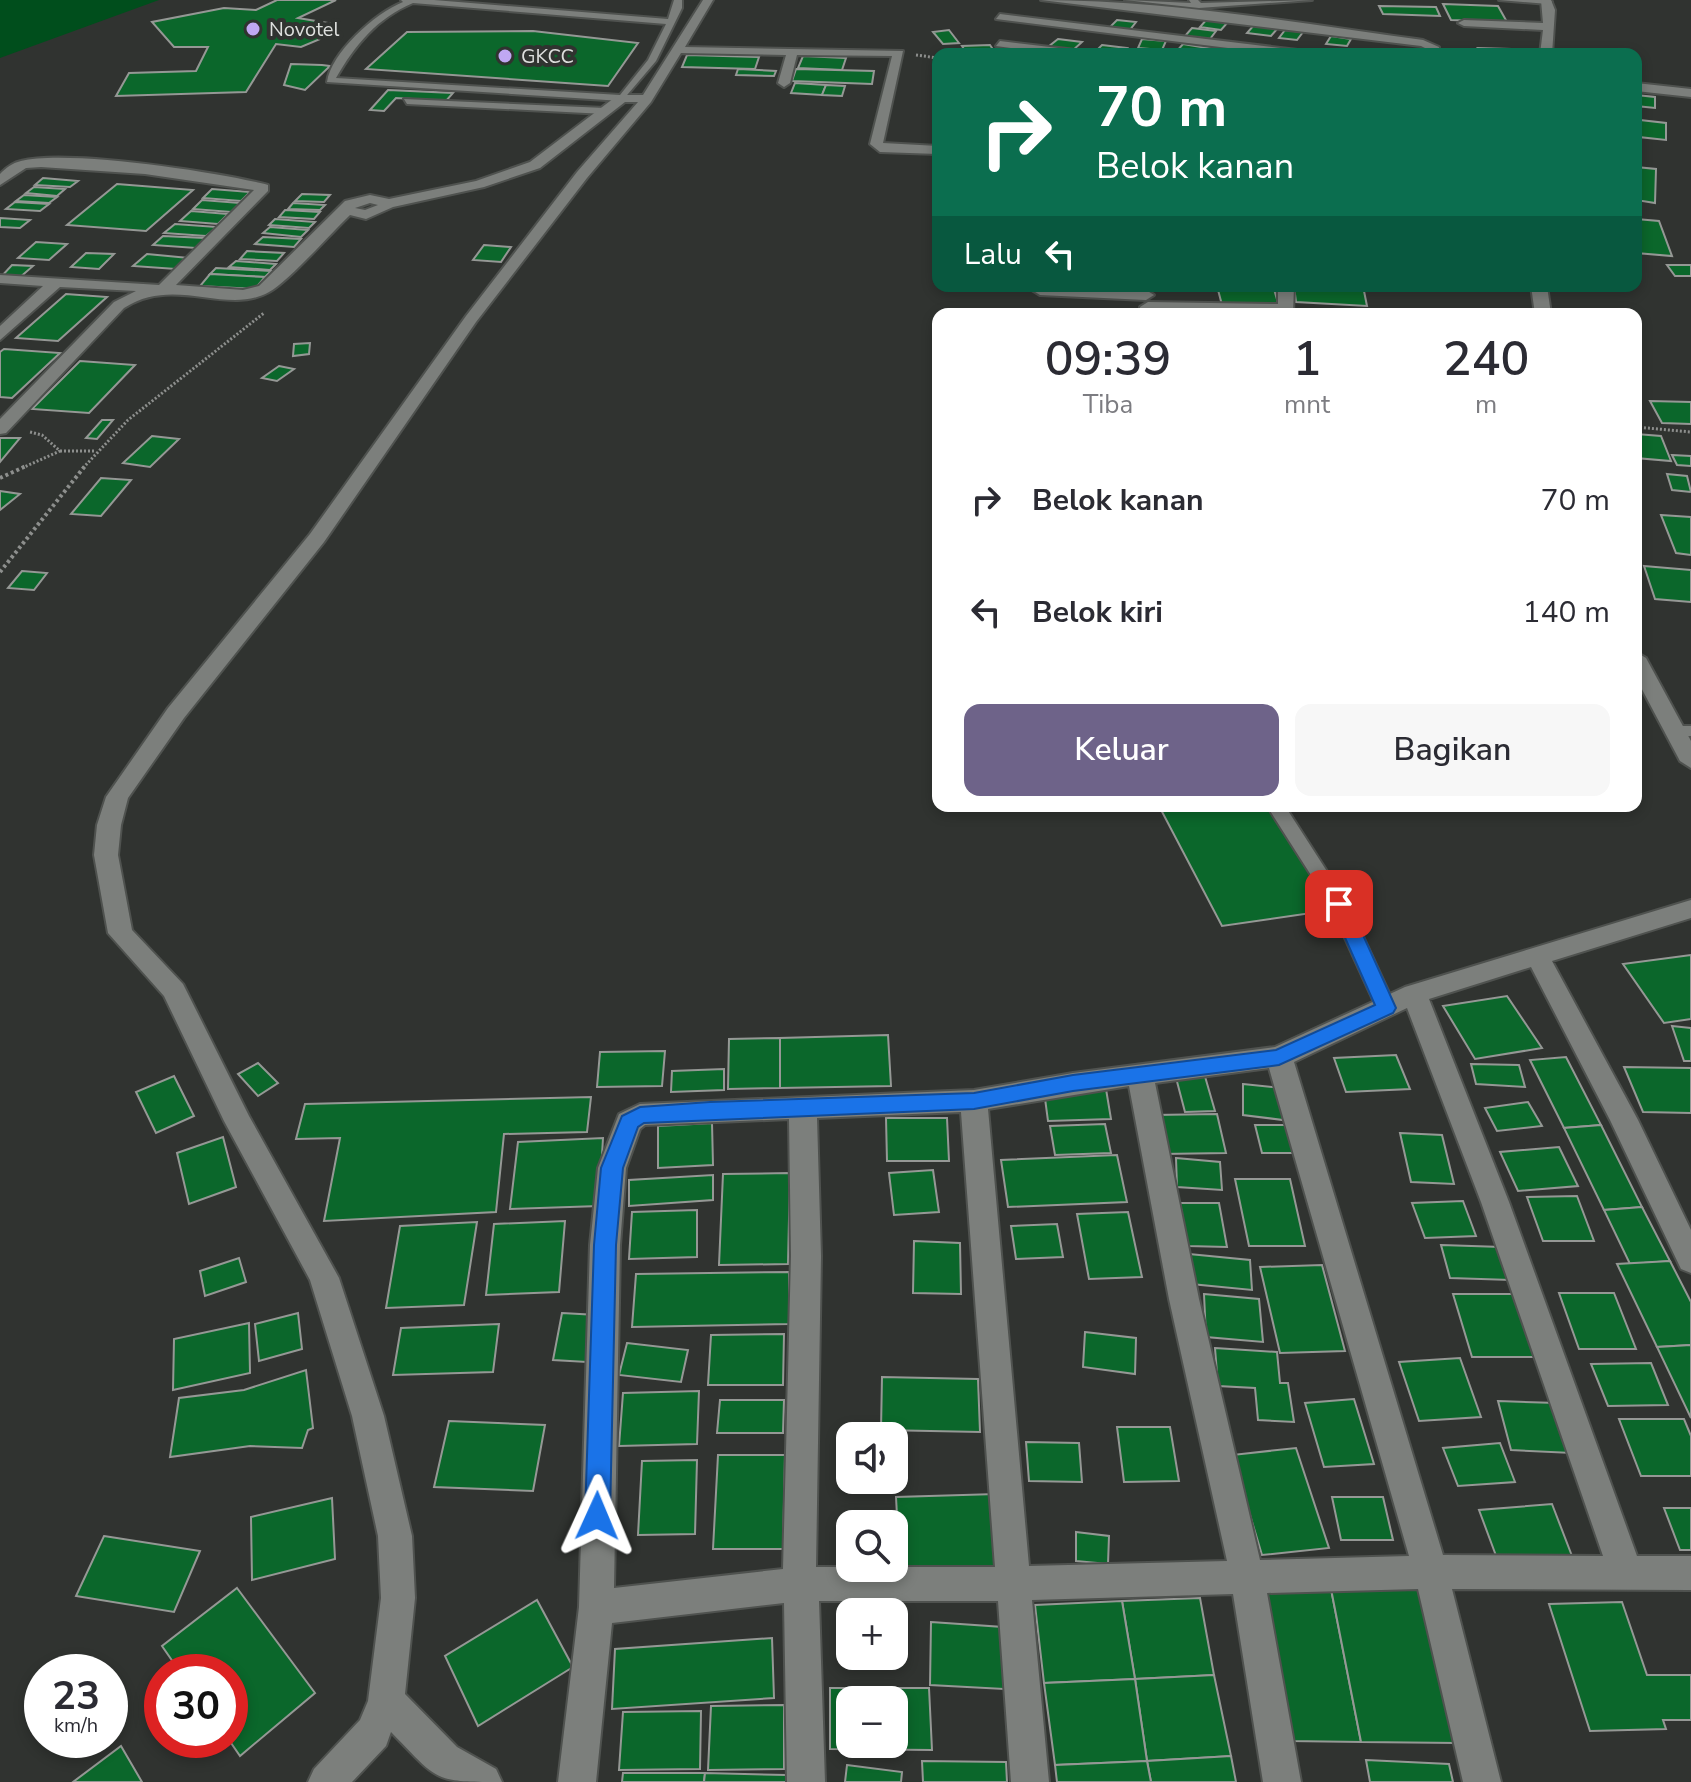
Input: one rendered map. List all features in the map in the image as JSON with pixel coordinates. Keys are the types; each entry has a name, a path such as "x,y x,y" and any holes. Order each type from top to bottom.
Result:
{"street":[{"path":"327,1782 373,1733 386,1701 398,1598 395,1536 368,1416 324,1278 238,1121 174,991 120,933 106,855 109,825 117,797 176,713 317,538 471,319 582,175 647,99 708,0"},
{"path":"1046,0 1242,19 1423,43 1433,48"},
{"path":"1546,48 1547,1"},
{"path":"1005,48 997,36 1000,17 1013,3"},
{"path":"1000,17 1260,48"},
{"path":"1217,48 1242,19"},
{"path":"1464,23 1547,27"},
{"path":"1000,44 1034,48"},
{"path":"679,50 899,53 876,144 880,148 932,150"},
{"path":"784,83 793,50"},
{"path":"1642,88 1691,93"},
{"path":"0,279 244,295 264,289 347,210 366,215 382,211 386,204 479,184 527,168 550,156 622,98 647,99"},
{"path":"0,181 25,164 56,163 227,179 263,188 164,288 133,296 119,305 2,427"},
{"path":"0,335 56,282"},
{"path":"1061,292 1248,308"},
{"path":"1642,667 1683,731 1691,761"},
{"path":"577,1782 596,1607 605,1245 612,1168 629,1122 640,1115 682,1112 803,1110 974,1101 1045,1087 1279,1057 1414,994 1539,959 1691,909"},
{"path":"1539,959 1611,1095 1691,1260"},
{"path":"1414,994 1500,1217 1625,1571"},
{"path":"1279,1057 1431,1572 1482,1782"},
{"path":"1140,1075 1184,1299 1247,1576 1282,1782"},
{"path":"974,1101 1030,1782"},
{"path":"803,1110 806,1187 803,1437 798,1551 806,1782"},
{"path":"596,1607 801,1584 947,1585 1431,1572 1691,1573"},
{"path":"386,1701 444,1760 483,1782"}],"lane":[{"path":"669,22 403,1 356,40 330,80 622,98 652,61 678,8 678,0"},
{"path":"1129,0 1168,3 1308,0"},
{"path":"1503,0 1547,1"},
{"path":"407,101 605,111"},
{"path":"1280,812 1339,904 1386,1008"}],"path":[{"path":"0,572 97,451 128,420 267,310"},
{"path":"2,427 42,435 60,451"},
{"path":"1642,428 1691,432"},
{"path":"0,478 60,451 97,451"}],"green space":[{"path":"0,0 159,0 0,58"}],"building":[{"path":"277,0 336,0 298,18 334,24 325,37 301,47 276,44 246,92 116,96 129,73 196,71 208,47 174,47 152,22 224,8 256,10"},
{"path":"1443,4 1498,6 1507,22 1451,20"},
{"path":"1379,6 1436,7 1440,16 1383,14"},
{"path":"1207,19 1228,22 1221,30 1200,27"},
{"path":"1117,20 1136,22 1129,31 1109,28"},
{"path":"1254,25 1278,28 1271,36 1247,33"},
{"path":"1192,28 1216,31 1210,39 1185,36"},
{"path":"949,30 959,43 943,44 933,32"},
{"path":"1285,30 1303,32 1297,40 1279,38"},
{"name":"GKCC","path":"533,31 638,43 608,86 366,69 407,32"},
{"path":"1331,36 1351,39 1347,46 1326,44"},
{"path":"1058,39 1082,42 1075,48 1048,47"},
{"path":"1142,39 1166,41 1163,48 1138,48"},
{"path":"1183,44 1207,48 1180,48"},
{"path":"990,45 992,48 963,48"},
{"path":"1102,45 1127,48 1099,48"},
{"path":"687,55 759,57 755,69 682,67"},
{"path":"803,56 846,58 842,70 798,68"},
{"path":"291,64 330,66 305,90 284,85"},
{"path":"738,69 776,71 774,76 736,75"},
{"path":"796,69 874,71 872,84 792,81"},
{"path":"795,83 826,85 822,95 791,93"},
{"path":"826,85 845,86 842,96 822,95"},
{"path":"388,90 453,93 446,101 396,98 384,111 370,110"},
{"path":"1642,96 1655,97 1655,108 1642,107"},
{"path":"1642,120 1666,123 1666,140 1642,137"},
{"path":"1642,168 1656,169 1655,203 1642,201"},
{"path":"43,178 78,181 70,187 35,185"},
{"path":"117,184 193,190 146,231 67,225"},
{"path":"34,187 65,189 57,196 26,193"},
{"path":"212,189 250,192 241,201 203,198"},
{"path":"302,194 330,195 324,202 295,201"},
{"path":"24,195 57,197 49,203 16,201"},
{"path":"202,200 240,203 231,212 193,209"},
{"path":"15,202 49,204 40,211 6,209"},
{"path":"293,203 325,205 320,210 288,209"},
{"path":"285,210 320,212 314,219 279,217"},
{"path":"191,211 228,214 218,224 180,221"},
{"path":"0,218 30,220 20,228 0,227"},
{"path":"275,219 315,222 309,228 269,225"},
{"path":"1642,220 1659,221 1672,256 1642,254"},
{"path":"175,224 217,227 206,236 164,233"},
{"path":"270,227 308,230 301,237 263,233"},
{"path":"163,236 205,238 196,248 153,245"},
{"path":"263,237 301,239 294,247 255,244"},
{"path":"36,242 67,244 49,260 18,258"},
{"path":"484,245 511,247 501,262 473,260"},
{"path":"247,251 284,253 277,261 240,259"},
{"path":"86,253 114,254 99,269 71,267"},
{"path":"147,254 189,258 176,269 133,266"},
{"path":"236,261 276,264 270,270 229,267"},
{"path":"12,265 33,266 18,279 0,278"},
{"path":"1667,265 1691,265 1691,276 1675,276"},
{"path":"216,268 271,271 265,277 210,274"},
{"path":"210,274 265,277 255,289 200,286"},
{"path":"1219,292 1275,292 1279,306 1222,305"},
{"path":"1295,292 1364,292 1367,306 1296,302"},
{"path":"66,294 107,297 58,341 16,338"},
{"path":"310,343 309,354 293,356 294,344"},
{"path":"4,349 60,353 12,398 0,397 0,352"},
{"path":"80,361 135,365 89,413 32,409"},
{"path":"279,366 294,369 277,381 262,378"},
{"path":"1650,401 1691,402 1691,424 1662,423"},
{"path":"102,420 113,420 97,439 86,438"},
{"path":"1642,434 1661,436 1671,461 1642,459"},
{"path":"152,436 179,439 150,467 123,463"},
{"path":"0,438 20,438 0,462"},
{"path":"1672,455 1691,456 1691,466 1677,465"},
{"path":"1667,474 1687,476 1691,492 1672,490"},
{"path":"101,478 131,480 101,516 71,514"},
{"path":"0,491 20,494 0,510"},
{"path":"1661,515 1691,517 1691,555 1676,553"},
{"path":"1644,566 1691,570 1691,602 1655,599"},
{"path":"22,571 47,573 34,590 8,588"},
{"path":"1162,812 1274,812 1332,910 1222,926"},
{"path":"1691,955 1691,1019 1664,1023 1623,964"},
{"path":"1507,996 1542,1048 1475,1059 1443,1006"},
{"path":"1672,1026 1691,1028 1691,1061 1684,1061"},
{"path":"888,1035 891,1086 780,1088 780,1038"},
{"path":"780,1038 780,1088 728,1089 729,1039"},
{"path":"665,1051 662,1086 597,1087 600,1052"},
{"path":"1396,1055 1410,1089 1346,1092 1334,1058"},
{"path":"1566,1057 1601,1125 1564,1128 1530,1060"},
{"path":"258,1063 278,1083 258,1096 238,1074"},
{"path":"1471,1064 1519,1065 1525,1087 1476,1084"},
{"path":"1624,1067 1691,1068 1691,1113 1643,1112"},
{"path":"724,1069 724,1090 671,1092 672,1071"},
{"path":"1204,1073 1215,1111 1185,1112 1175,1074"},
{"path":"174,1076 194,1116 156,1133 136,1092"},
{"path":"1243,1084 1281,1088 1283,1120 1243,1115"},
{"path":"1106,1089 1111,1119 1048,1121 1044,1091"},
{"path":"591,1097 587,1132 504,1134 496,1212 324,1221 340,1138 296,1139 305,1104"},
{"path":"1528,1102 1542,1126 1497,1131 1485,1108"},
{"path":"1217,1114 1226,1153 1161,1154 1154,1115"},
{"path":"886,1118 947,1118 949,1161 887,1161"},
{"path":"712,1123 713,1165 658,1168 658,1126"},
{"path":"1105,1124 1111,1153 1055,1155 1050,1126"},
{"path":"1255,1125 1288,1125 1295,1153 1262,1153"},
{"path":"1601,1125 1642,1207 1604,1210 1564,1128"},
{"path":"1400,1133 1442,1135 1454,1184 1411,1182"},
{"path":"223,1137 236,1187 189,1204 177,1153"},
{"path":"603,1138 599,1206 510,1209 518,1142"},
{"path":"1559,1147 1578,1186 1518,1191 1500,1152"},
{"path":"1117,1155 1127,1202 1008,1207 1001,1160"},
{"path":"1176,1158 1220,1162 1222,1190 1177,1187"},
{"path":"933,1170 939,1212 894,1215 889,1173"},
{"path":"790,1173 788,1264 719,1265 723,1174"},
{"path":"713,1175 713,1200 629,1206 629,1180"},
{"path":"1235,1179 1290,1179 1305,1246 1249,1246"},
{"path":"1577,1196 1594,1241 1543,1241 1527,1197"},
{"path":"1463,1201 1476,1236 1425,1238 1412,1203"},
{"path":"1180,1203 1219,1203 1227,1247 1188,1246"},
{"path":"1642,1207 1670,1261 1630,1264 1604,1210"},
{"path":"697,1210 697,1257 629,1259 632,1212"},
{"path":"1128,1212 1142,1277 1089,1279 1077,1214"},
{"path":"565,1221 559,1292 486,1295 494,1224"},
{"path":"477,1222 464,1305 386,1308 400,1226"},
{"path":"1057,1224 1063,1257 1016,1259 1011,1226"},
{"path":"914,1241 960,1243 961,1294 913,1293"},
{"path":"1441,1245 1502,1247 1511,1280 1450,1278"},
{"path":"1189,1254 1250,1260 1252,1290 1191,1284"},
{"path":"239,1258 246,1282 205,1296 200,1271"},
{"path":"1670,1261 1691,1302 1691,1345 1657,1347 1617,1264"},
{"path":"1322,1265 1345,1351 1280,1353 1260,1267"},
{"path":"789,1272 789,1324 632,1327 636,1274"},
{"path":"1559,1293 1614,1293 1636,1349 1579,1349"},
{"path":"1204,1294 1259,1299 1263,1342 1206,1337"},
{"path":"1453,1294 1517,1294 1538,1357 1472,1357"},
{"path":"298,1313 302,1349 259,1361 255,1324"},
{"path":"562,1313 597,1315 587,1362 553,1360"},
{"path":"249,1323 250,1373 173,1390 174,1339"},
{"path":"499,1324 493,1372 393,1375 401,1328"},
{"path":"1085,1332 1136,1338 1135,1374 1083,1367"},
{"path":"784,1334 783,1385 708,1385 711,1335"},
{"path":"627,1343 688,1350 681,1382 619,1375"},
{"path":"1691,1345 1691,1418 1657,1347"},
{"path":"1215,1348 1277,1352 1280,1383 1288,1383 1294,1422 1258,1420 1255,1388 1218,1386"},
{"path":"1460,1358 1481,1417 1419,1421 1399,1362"},
{"path":"1651,1363 1668,1405 1608,1406 1591,1364"},
{"path":"306,1370 313,1428 308,1430 302,1448 250,1446 170,1457 179,1398 244,1390"},
{"path":"882,1377 978,1379 980,1432 908,1431 908,1422 881,1422"},
{"path":"699,1391 697,1444 619,1446 623,1393"},
{"path":"1354,1399 1374,1464 1324,1467 1305,1403"},
{"path":"720,1400 784,1400 783,1433 717,1433"},
{"path":"1498,1401 1557,1403 1572,1453 1511,1450"},
{"path":"1619,1419 1684,1419 1691,1436 1691,1476 1641,1476"},
{"path":"449,1421 545,1425 533,1491 434,1487"},
{"path":"1117,1427 1170,1427 1179,1481 1124,1482"},
{"path":"1026,1442 1079,1443 1082,1482 1029,1481"},
{"path":"1500,1443 1515,1482 1458,1486 1443,1448"},
{"path":"1296,1448 1329,1548 1262,1555 1232,1455"},
{"path":"718,1455 785,1455 783,1549 713,1549"},
{"path":"697,1460 695,1534 638,1535 642,1461"},
{"path":"996,1494 1005,1568 908,1571 908,1510 897,1510 896,1497"},
{"path":"1332,1497 1383,1497 1393,1540 1341,1540"},
{"path":"332,1498 335,1559 252,1580 251,1517"},
{"path":"1552,1504 1572,1556 1498,1561 1479,1510"},
{"path":"1664,1508 1691,1508 1691,1550 1680,1550"},
{"path":"1076,1532 1109,1536 1108,1564 1076,1561"},
{"path":"104,1536 200,1551 174,1612 76,1596"},
{"path":"1263,1587 1331,1589 1361,1742 1289,1741"},
{"path":"237,1588 315,1693 248,1749 248,1654 168,1654 162,1646"},
{"path":"1331,1589 1421,1589 1457,1743 1361,1742"},
{"path":"1200,1598 1214,1675 1135,1679 1122,1601"},
{"path":"537,1600 573,1667 478,1726 445,1656"},
{"path":"1122,1601 1135,1679 1044,1683 1035,1605"},
{"path":"1622,1602 1647,1675 1691,1675 1691,1720 1663,1720 1666,1729 1590,1731 1549,1604"},
{"path":"931,1622 1003,1627 1004,1689 930,1685"},
{"path":"772,1638 774,1698 612,1709 615,1649"},
{"path":"1214,1675 1231,1756 1147,1761 1135,1679"},
{"path":"1135,1679 1147,1761 1055,1765 1044,1683"},
{"path":"830,1688 836,1688 836,1749 830,1749"},
{"path":"908,1688 929,1688 932,1750 908,1750"},
{"path":"784,1705 784,1769 708,1770 711,1706"},
{"path":"701,1711 700,1769 619,1770 623,1712"},
{"path":"1231,1756 1236,1782 1151,1782 1147,1761"},
{"path":"105,1758 128,1758 142,1782 73,1782"},
{"path":"1366,1760 1449,1764 1453,1782 1370,1782"},
{"path":"922,1761 1006,1762 1007,1782 923,1782"},
{"path":"1147,1761 1151,1782 1057,1782 1055,1765"},
{"path":"847,1765 902,1772 901,1782 845,1782"},
{"path":"623,1773 705,1773 704,1782 622,1782"},
{"path":"705,1773 786,1775 786,1782 704,1782"}],"place":[{"name":"Novotel","path":"253,29"},
{"name":"GKCC","path":"505,56"}],"route":[{"path":"597,1516 605,1245 612,1168 629,1122 640,1115 974,1101 1017,1091 1279,1057 1386,1008 1339,904"}]}
